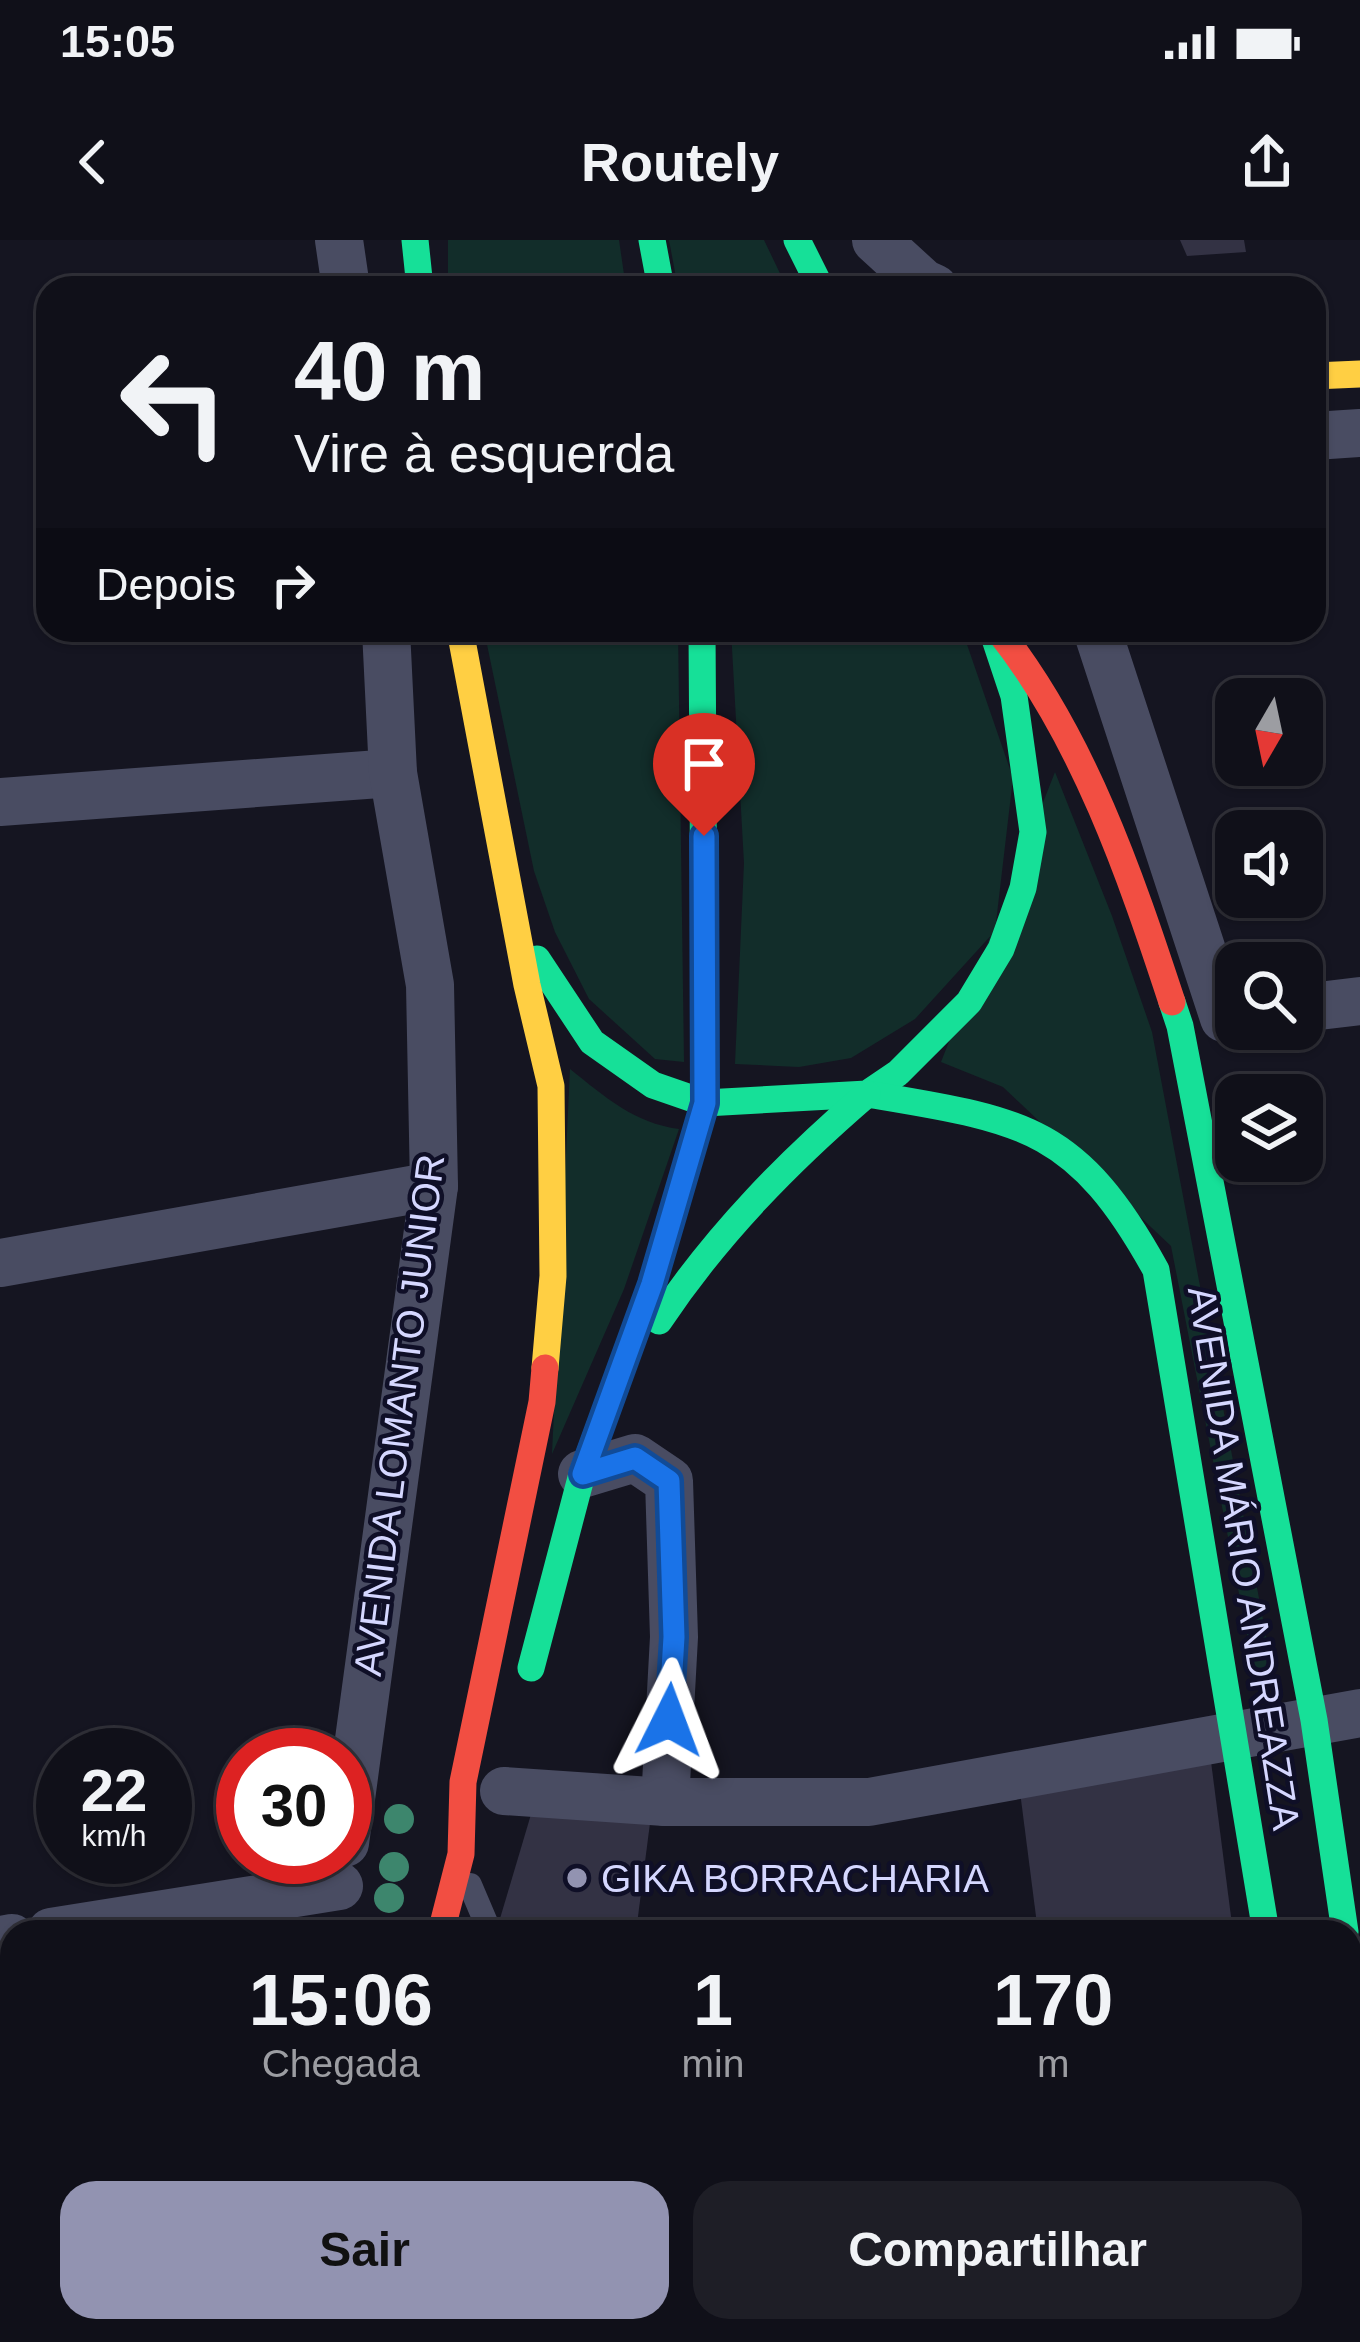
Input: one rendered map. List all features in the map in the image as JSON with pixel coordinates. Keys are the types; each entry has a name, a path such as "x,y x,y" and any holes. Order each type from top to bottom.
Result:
{"main road":[{"path":"418,240 419,276"},
{"path":"652,240 659,276"},
{"path":"800,245 815,276"},
{"path":"800,245 836,276"},
{"path":"1326,375 1360,374"},
{"path":"1326,414 1360,412"},
{"path":"444,1920 461,1854 463,1782 542,1402 553,1276 550,1086 462,642"},
{"path":"524,1701 583,1474 652,1284 705,1103 702,642"},
{"path":"604,1411 724,1228 801,1149 898,1072 968,1002 1001,949 1023,889 1034,832 1014,696 998,642"},
{"name":"AVENIDA MÁRIO ANDREAZZA","path":"1005,642 1036,678 1142,910 1213,1020 1337,1717 1345,1920"},
{"path":"514,919 555,991 592,1042 652,1085 705,1103"},
{"name":"AVENIDA MÁRIO ANDREAZZA","path":"705,1103 866,1094 1001,1119 1052,1138 1095,1175 1130,1216 1156,1270 1265,1920"},
{"path":"461,1854 506,1780"}],"street":[{"path":"339,240 344,276"},
{"path":"876,240 915,276"},
{"path":"1326,435 1360,433"},
{"name":"AVENIDA LOMANTO JUNIOR","path":"361,1728 434,1186 430,985 393,773 387,642"},
{"path":"1101,642 1213,1020"},
{"path":"0,802 393,773"},
{"path":"1323,1005 1360,1001"},
{"path":"0,1263 434,1186"},
{"path":"583,1474 635,1458 669,1481 674,1637 665,1802"},
{"path":"506,1780 665,1802 869,1802 1337,1717"},
{"path":"117,1920 314,1884"}],"lane":[{"path":"461,1854 484,1920"}],"green space":[{"path":"448,240 619,240 624,276 448,276"},
{"path":"669,240 764,240 781,276 676,276"},
{"path":"486,642 678,642 684,1062 655,1059 589,999 555,932 534,871"},
{"path":"732,642 966,642 1013,778 995,931 915,1019 851,1058 799,1067 735,1064 744,863"},
{"path":"1055,772 1152,1032 1272,1667 1255,1675 1171,1246 1003,1087 941,1062"},
{"path":"570,1069 634,1115 679,1129 624,1289 552,1454"}],"building":[{"path":"1180,240 1244,240 1246,252 1187,256"},
{"path":"1209,1746 1231,1920 1036,1920 1018,1776"},
{"name":"GIKA BORRACHARIA","path":"532,1811 650,1823 638,1920 500,1920"}],"traffic: fast":[{"path":"415,240 419,276"},
{"path":"652,240 659,276"},
{"path":"797,240 815,276"},
{"path":"531,1668 582,1474 652,1284 705,1103 702,642"},
{"path":"537,959 592,1042 653,1085 705,1103 867,1094 898,1073 969,1002 1001,949 1023,888 1033,832 1014,696 996,642"},
{"path":"1172,1002 1314,1720 1343,1920"},
{"path":"867,1094 966,1112 1040,1137 1099,1185 1156,1270 1264,1920"},
{"path":"659,1321 755,1200 867,1094"}],"traffic: slow":[{"path":"1326,375 1360,374"},
{"path":"462,642 527,985 551,1086 553,1276 545,1368"}],"traffic: jam":[{"path":"1007,642 1080,761 1121,856 1172,1002"},
{"path":"444,1920 461,1854 463,1782 542,1402 545,1368"}],"place":[{"name":"GIKA BORRACHARIA","path":"577,1878"}],"route":[{"path":"669,1720 674,1637 669,1481 635,1458 583,1474 652,1284 705,1103 704,836"}]}
